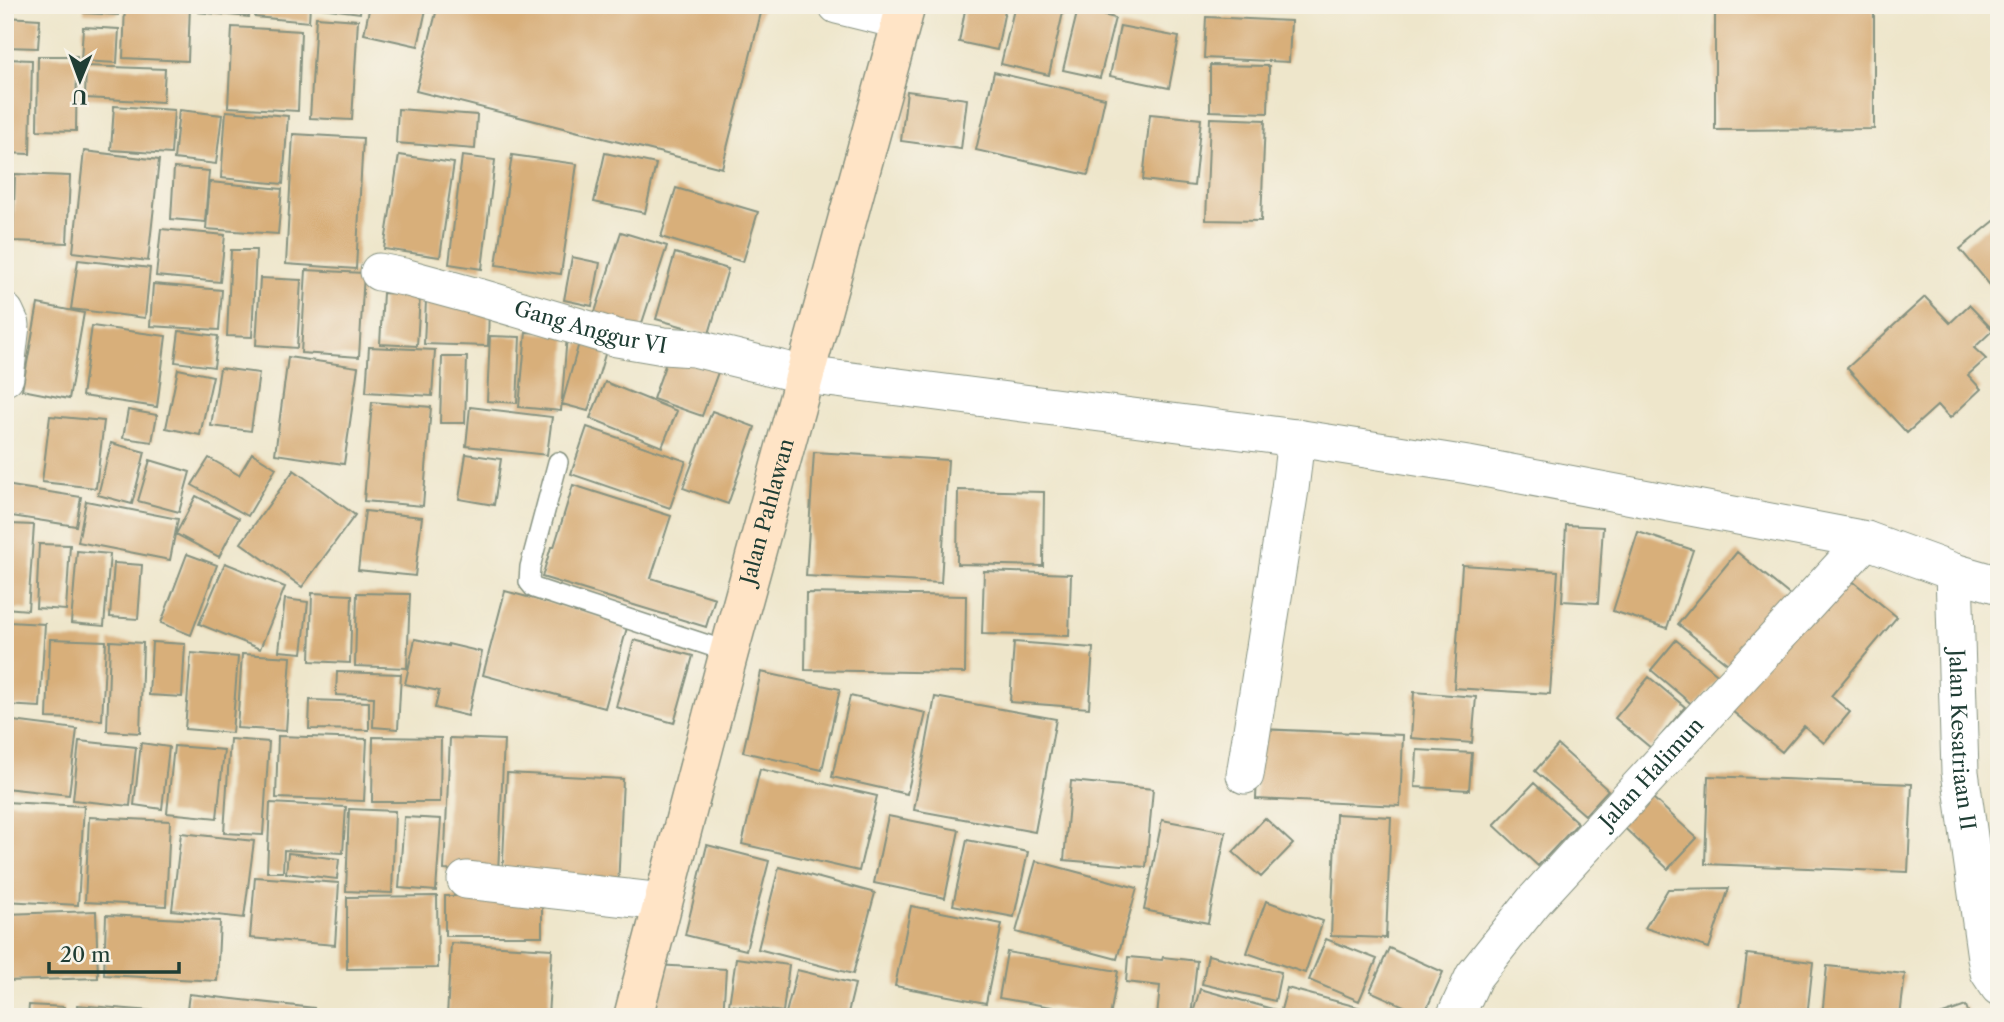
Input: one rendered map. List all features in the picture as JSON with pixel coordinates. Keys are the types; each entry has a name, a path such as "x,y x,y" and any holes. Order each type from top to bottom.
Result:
{"main road":[{"name":"Jalan Pahlawan","path":"633,1017 729,652 904,13"}],"street":[{"path":"837,5 904,13"},
{"name":"Gang Anggur VI","path":"379,272 478,297 617,338 694,348 805,375 1296,438 1468,465 1866,540 1954,572 1999,584"},
{"path":"5,312 10,325 5,377"},
{"path":"1245,775 1296,438"},
{"name":"Jalan Halimun","path":"1455,1017 1474,976 1534,901 1866,540"},
{"name":"Jalan Kesatriaan II","path":"1954,572 1960,772 1986,958 1989,972 1999,987"},
{"path":"466,880 663,902"}],"lane":[{"path":"558,462 530,567 529,582 534,588 729,652"}],"building":[{"path":"84,5 118,5 118,15 84,13"},
{"path":"125,5 190,5 188,61 123,58"},
{"path":"199,5 250,5 249,17 198,12"},
{"path":"256,5 310,5 309,22 255,17"},
{"path":"314,5 361,5 360,13"},
{"path":"370,5 427,5 418,46 364,34"},
{"path":"438,5 745,5 762,9 722,168 416,91"},
{"path":"966,5 1006,5 997,50 959,42"},
{"path":"1015,5 1051,5 1064,8 1049,75 1001,64"},
{"path":"1715,5 1874,5 1874,129 1715,130"},
{"path":"1078,9 1115,18 1100,78 1063,70"},
{"path":"5,17 40,19 38,48 5,47"},
{"path":"316,17 358,20 352,120 310,118"},
{"path":"1206,17 1291,21 1289,62 1204,58"},
{"path":"1120,26 1179,37 1169,88 1110,76"},
{"path":"83,27 119,29 117,63 81,61"},
{"path":"232,27 301,31 298,111 228,107"},
{"path":"38,56 77,56 76,131 37,130"},
{"path":"5,59 32,60 30,154 5,153"},
{"path":"1210,65 1269,66 1268,113 1210,111"},
{"path":"86,66 165,69 163,102 85,98"},
{"path":"994,72 1105,98 1088,175 976,150"},
{"path":"907,91 967,99 961,149 901,141"},
{"path":"114,106 174,110 171,154 111,150"},
{"path":"398,109 477,115 475,149 396,143"},
{"path":"179,110 222,115 216,164 174,159"},
{"path":"226,111 288,116 283,184 221,178"},
{"path":"1150,114 1201,119 1194,186 1143,180"},
{"path":"1210,118 1265,120 1261,221 1206,220"},
{"path":"293,134 363,138 356,269 286,264"},
{"path":"84,151 159,160 148,261 73,252"},
{"path":"605,153 656,164 645,213 594,202"},
{"path":"399,155 454,163 440,257 384,249"},
{"path":"512,155 577,164 561,274 496,265"},
{"path":"462,156 495,160 482,269 449,264"},
{"path":"174,168 209,171 205,222 171,219"},
{"path":"15,174 70,176 67,243 13,241"},
{"path":"210,182 282,189 278,234 206,229"},
{"path":"676,188 758,212 743,262 661,237"},
{"path":"1999,217 1999,296 1960,249"},
{"path":"161,229 225,235 220,282 156,276"},
{"path":"621,232 667,246 640,329 594,315"},
{"path":"231,250 256,250 252,337 227,336"},
{"path":"675,253 728,269 709,334 656,319"},
{"path":"572,257 600,263 592,306 564,300"},
{"path":"78,260 150,268 145,318 71,309"},
{"path":"306,270 364,273 359,357 301,353"},
{"path":"260,278 301,280 297,348 256,345"},
{"path":"153,284 222,290 219,330 150,326"},
{"path":"383,293 420,295 417,346 380,344"},
{"path":"1925,297 1950,323 1969,305 1993,330 1974,348 1986,359 1968,375 1981,389 1950,418 1938,405 1907,433 1847,368"},
{"path":"426,300 489,302 488,346 424,344"},
{"path":"38,304 84,313 69,399 22,390"},
{"path":"92,326 166,336 157,407 82,396"},
{"path":"179,331 218,336 214,367 175,362"},
{"path":"526,332 567,335 561,411 519,407"},
{"path":"490,336 520,337 517,403 487,401"},
{"path":"579,343 606,351 588,411 562,404"},
{"path":"672,346 721,364 702,416 653,399"},
{"path":"369,347 435,350 432,396 366,392"},
{"path":"288,357 358,367 344,464 275,454"},
{"path":"442,357 467,357 465,423 440,423"},
{"path":"220,368 259,373 251,431 211,426"},
{"path":"178,369 213,376 200,435 166,428"},
{"path":"605,382 677,411 662,447 590,418"},
{"path":"372,402 431,407 423,506 364,501"},
{"path":"470,407 552,417 547,455 466,446"},
{"path":"128,410 157,415 152,442 123,438"},
{"path":"712,411 755,427 728,504 683,488"},
{"path":"50,416 104,421 96,488 42,482"},
{"path":"587,427 686,461 670,508 571,474"},
{"path":"111,443 145,452 132,504 98,495"},
{"path":"814,452 948,460 941,583 806,576"},
{"path":"252,453 276,468 248,516 192,485 209,458 239,475"},
{"path":"466,454 501,459 494,505 459,499"},
{"path":"150,460 190,472 179,512 138,501"},
{"path":"294,470 355,515 302,587 241,543"},
{"path":"5,485 81,497 76,526 5,515"},
{"path":"573,485 671,516 651,578 715,598 706,627 542,577"},
{"path":"958,490 1044,492 1043,566 957,564"},
{"path":"196,496 239,518 219,557 176,534"},
{"path":"86,501 178,519 170,560 78,542"},
{"path":"365,511 422,517 415,576 358,570"},
{"path":"9,524 34,525 28,610 5,608 5,540 8,540"},
{"path":"1566,525 1603,527 1598,603 1562,601"},
{"path":"1638,532 1693,550 1667,628 1613,611"},
{"path":"39,544 70,545 66,610 36,608"},
{"path":"77,551 110,554 104,626 71,623"},
{"path":"1737,552 1797,601 1738,672 1678,624"},
{"path":"187,554 217,565 191,635 161,623"},
{"path":"114,563 142,565 138,619 110,617"},
{"path":"225,563 285,587 260,649 199,624"},
{"path":"1462,565 1558,571 1550,694 1454,688"},
{"path":"984,571 1071,574 1069,636 982,634"},
{"path":"1840,571 1897,617 1831,696 1850,712 1824,743 1804,726 1782,752 1726,706"},
{"path":"505,591 628,624 605,708 483,675"},
{"path":"312,593 352,595 350,663 310,661"},
{"path":"357,593 410,594 407,668 355,666"},
{"path":"806,593 966,596 965,673 805,670"},
{"path":"285,599 308,602 302,653 279,651"},
{"path":"8,622 45,624 40,707 5,705"},
{"path":"50,639 106,641 102,720 47,718"},
{"path":"415,639 482,652 468,716 435,708 439,691 405,684"},
{"path":"634,640 693,656 674,723 616,707"},
{"path":"1676,640 1721,677 1695,707 1651,670"},
{"path":"110,641 143,643 140,733 107,731"},
{"path":"152,642 185,644 182,697 149,695"},
{"path":"1014,642 1093,648 1089,708 1010,702"},
{"path":"191,653 238,657 232,733 185,729"},
{"path":"242,654 291,657 286,731 237,728"},
{"path":"337,672 401,674 398,729 373,727 374,697 336,695"},
{"path":"761,672 840,689 822,770 743,752"},
{"path":"1649,677 1685,707 1651,748 1615,718"},
{"path":"1414,692 1476,697 1472,743 1411,738"},
{"path":"850,696 926,713 907,794 832,777"},
{"path":"935,697 1056,719 1035,832 914,810"},
{"path":"310,700 369,702 369,730 309,729"},
{"path":"5,720 77,729 69,795 5,788"},
{"path":"1259,729 1403,735 1400,806 1256,799"},
{"path":"278,736 367,739 364,801 276,798"},
{"path":"373,737 441,738 440,802 372,802"},
{"path":"450,738 504,740 498,873 444,870"},
{"path":"230,739 269,742 263,835 224,833"},
{"path":"79,741 136,747 130,806 73,800"},
{"path":"141,743 169,747 162,809 134,805"},
{"path":"1558,745 1608,790 1585,815 1535,771"},
{"path":"174,746 224,750 217,818 167,813"},
{"path":"1417,750 1472,753 1469,790 1415,787"},
{"path":"760,769 877,796 859,871 742,844"},
{"path":"507,773 623,779 618,888 502,881"},
{"path":"1708,776 1912,784 1908,872 1705,864"},
{"path":"1071,781 1153,789 1146,867 1064,860"},
{"path":"1534,783 1578,823 1538,866 1494,825"},
{"path":"1642,788 1697,838 1668,869 1614,818"},
{"path":"5,802 84,806 78,905 5,901"},
{"path":"270,803 346,807 343,853 284,850 283,872 267,872"},
{"path":"349,809 395,811 392,893 346,891"},
{"path":"1336,814 1391,817 1386,938 1331,936"},
{"path":"888,816 959,830 945,898 874,883"},
{"path":"89,817 170,821 166,906 85,902"},
{"path":"404,817 441,819 436,891 399,888"},
{"path":"1265,818 1293,844 1261,877 1233,852"},
{"path":"1162,820 1226,832 1208,923 1144,910"},
{"path":"181,833 254,841 244,918 172,910"},
{"path":"967,840 1028,852 1014,917 953,905"},
{"path":"707,845 769,861 746,950 685,935"},
{"path":"288,853 339,859 337,879 286,873"},
{"path":"1036,861 1137,888 1117,959 1016,932"},
{"path":"779,867 875,893 853,974 758,949"},
{"path":"255,877 339,883 335,945 250,938"},
{"path":"1729,888 1709,948 1645,928 1668,889"},
{"path":"437,896 438,968 347,969 347,897"},
{"path":"445,896 542,896 542,936 445,936"},
{"path":"1266,901 1323,921 1305,973 1247,953"},
{"path":"911,906 1002,924 986,1003 895,986"},
{"path":"96,911 98,978 5,981 5,914"},
{"path":"106,915 220,921 217,981 104,975"},
{"path":"1326,939 1377,959 1359,1001 1309,980"},
{"path":"451,943 552,949 548,1017 447,1017"},
{"path":"1389,948 1443,972 1424,1015 1370,991"},
{"path":"1007,952 1118,971 1110,1017 999,998"},
{"path":"1747,954 1813,962 1807,1017 1739,1017"},
{"path":"1208,955 1281,972 1275,1001 1202,984"},
{"path":"1128,957 1197,961 1191,1017 1157,1017 1160,986 1126,982"},
{"path":"736,958 789,965 783,1012 729,1005"},
{"path":"655,965 726,969 723,1017 652,1016"},
{"path":"1827,966 1905,974 1900,1017 1822,1017"},
{"path":"797,970 855,984 847,1017 785,1017"},
{"path":"1287,988 1391,1016 1391,1017 1279,1017"},
{"path":"1200,989 1276,1010 1274,1017 1208,1017 1193,1013"},
{"path":"189,994 314,1008 313,1017 186,1017"},
{"path":"29,1005 64,1007 63,1017 28,1017"},
{"path":"77,1005 151,1011 151,1017 76,1017"},
{"path":"1966,1006 1970,1017 1937,1017 1937,1016"}]}
